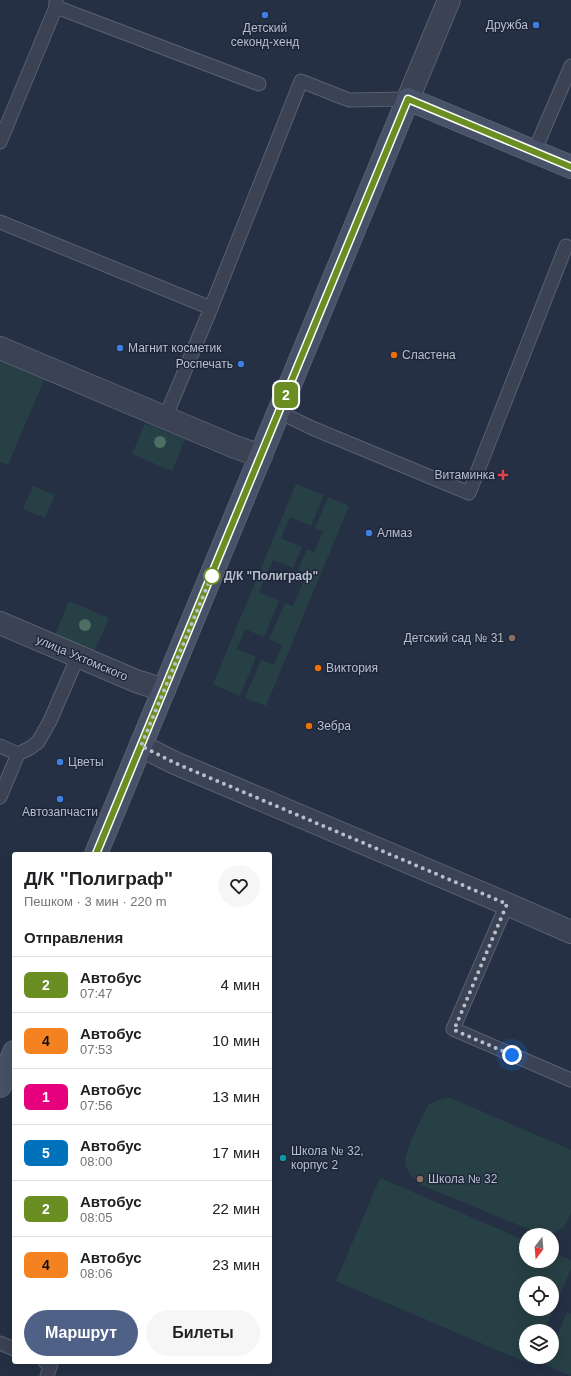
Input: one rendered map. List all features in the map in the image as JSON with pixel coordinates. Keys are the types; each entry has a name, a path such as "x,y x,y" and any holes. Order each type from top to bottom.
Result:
{"street":[{"path":"97,852 408,99 446,1"},
{"path":"408,99 571,167"},
{"path":"0,348 235,447 261,456"},
{"name":"улица Ухтомского","path":"0,623 136,681 164,690"},
{"path":"141,746 175,763 571,932"},
{"path":"0,1086 12,1057"}],"lane":[{"path":"0,142 56,3 259,84"},
{"path":"534,152 571,66"},
{"path":"166,418 301,81 349,100 408,99"},
{"path":"0,222 211,308"},
{"path":"279,412 312,428 469,493 566,246"},
{"path":"0,797 18,754 38,742 50,721 78,656"},
{"path":"0,746 18,754"},
{"path":"507,904 454,1030 571,1080"},
{"path":"0,1343 12,1348"},
{"path":"47,1376 51,1364"}],"green space":[{"path":"0,361 44,380 8,465 0,462"},
{"path":"145,423 185,439 172,471 132,454"},
{"path":"296,484 324,495 311,526 290,517 281,538 302,547 293,568 273,560 259,592 279,601 264,637 245,629 237,649 256,657 240,696 213,684"},
{"path":"33,486 55,495 45,518 23,509"},
{"path":"328,497 349,506 266,706 245,698 261,660 274,665 282,645 269,639 285,603 293,606 307,574 298,570 307,549 314,552 323,531 315,528"},
{"path":"69,601 109,618 94,652 55,635"},
{"path":"444,1098 451,1098 571,1150 571,1213 563,1228 559,1230 559,1228 525,1228 419,1184 408,1172 405,1163 411,1142 429,1104"},
{"path":"380,1178 519,1238 519,1268 559,1268 559,1255 571,1260 571,1269 559,1297 559,1276 519,1276 519,1316 551,1316 547,1324 519,1324 519,1359 336,1281"},
{"path":"567,1312 571,1314 571,1376 545,1365 559,1364 559,1331"}],"bus line":[{"name":"2","path":"97,852 408,99 571,167"}],"place":[{"name":"Детский секонд-хенд","path":"265,15"},
{"name":"Дружба","path":"536,25"},
{"name":"Магнит косметик","path":"120,348"},
{"name":"Сластена","path":"394,355"},
{"name":"Роспечать","path":"241,364"},
{"name":"Витаминка","path":"503,475"},
{"name":"Алмаз","path":"369,533"},
{"name":"Д/К \"Полиграф\"","path":"212,576"},
{"name":"Детский сад № 31","path":"512,638"},
{"name":"Виктория","path":"318,668"},
{"name":"Зебра","path":"309,726"},
{"name":"Цветы","path":"60,762"},
{"name":"Автозапчасти","path":"60,799"},
{"name":"Школа № 32, корпус 2","path":"283,1158"},
{"name":"Школа № 32","path":"420,1179"}],"route":[{"path":"212,576 214,570 141,746 175,763 507,904 454,1030 512,1055"}]}
